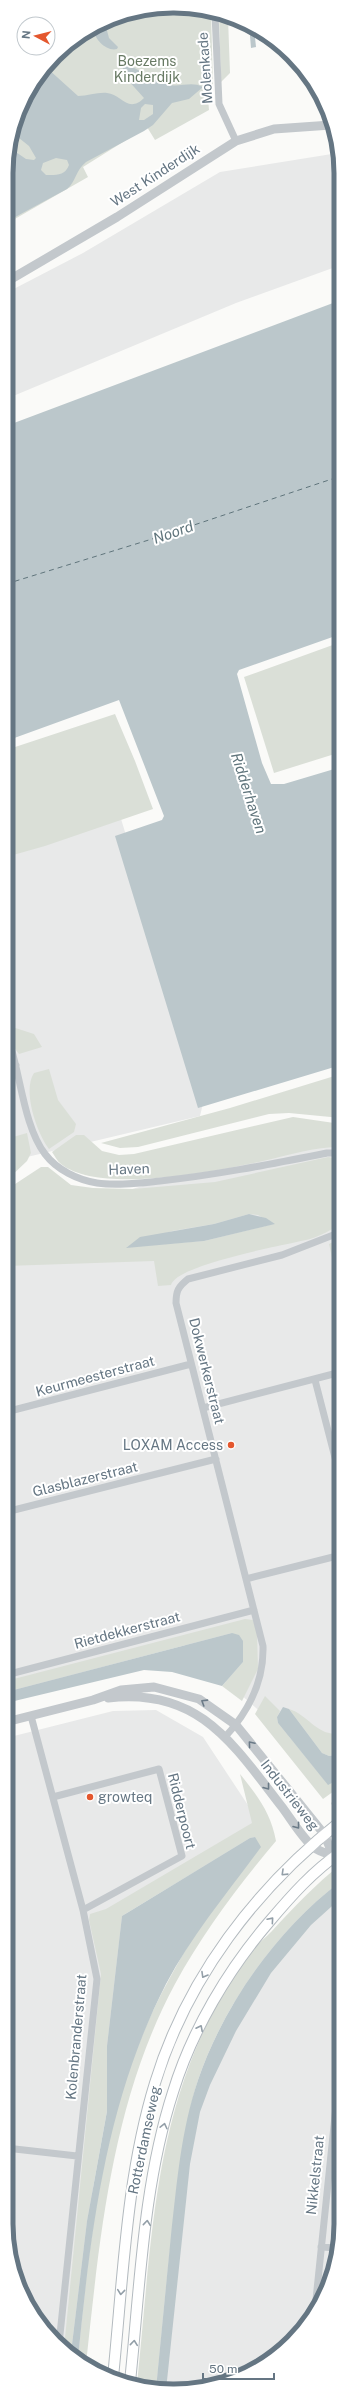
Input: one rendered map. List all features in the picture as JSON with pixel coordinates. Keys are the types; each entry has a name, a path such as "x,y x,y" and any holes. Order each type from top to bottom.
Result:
{"main road":[{"name":"Rotterdamseweg","path":"114,2372 137,2161 155,2082 168,2046 191,1997 210,1963 236,1925 261,1895 324,1834 334,1826"},
{"name":"Rotterdamseweg","path":"130,2378 155,2164 165,2121 184,2063 200,2027 229,1976 255,1938 293,1894 334,1857"}],"street":[{"name":"Molenkade","path":"215,18 219,104 236,141"},
{"name":"West Kinderdijk","path":"13,278 117,217 236,141 274,129 326,125"},
{"name":"Haven","path":"13,1055 30,1123 39,1146 57,1167 82,1179 97,1183 121,1184 190,1178 334,1153"},
{"name":"Dokwerkerstraat","path":"226,1737 236,1725 253,1698 261,1676 262,1646 176,1303 176,1292 188,1279 282,1255 334,1235"},
{"name":"Keurmeesterstraat","path":"13,1410 191,1364"},
{"path":"203,1408 334,1374"},
{"path":"315,1380 334,1453"},
{"name":"Glasblazerstraat","path":"13,1510 216,1459"},
{"path":"246,1579 334,1557"},
{"name":"Rietdekkerstraat","path":"13,1673 254,1610"},
{"name":"Industrieweg","path":"13,1720 93,1700 121,1690 154,1687 199,1699 236,1725 324,1834 334,1849"},
{"name":"Industrieweg","path":"93,1700 122,1696 156,1698 185,1707 211,1724 226,1737 312,1846 334,1853"},
{"name":"Kolenbranderstraat","path":"31,1716 83,1910 97,1979 59,2336"},
{"name":"Ridderpoort","path":"53,1797 158,1769 182,1856 83,1910"},
{"name":"Nikkelstraat","path":"316,2295 334,2124"},
{"path":"13,2149 77,2156"},
{"path":"321,2247 332,2248"}],"shaded area":[{"path":"333,154 334,268 236,303 13,396 13,289 83,253 220,172"},
{"path":"118,809 205,1095 200,1116 13,1160 13,834"},
{"path":"334,1140 334,1768 327,1770 184,1645 13,1691 13,1224 204,1168"},
{"path":"156,1710 203,1737 265,1831 125,1913 94,2166 84,2357 60,2337 40,2313 25,2285 18,2265 14,2244 13,1736 113,1711"},
{"path":"334,1879 334,2234 329,2265 322,2285 307,2313 287,2337 263,2357 235,2372 215,2379 184,2384 163,2384 143,2381 167,2176 245,1974 310,1896"}],"green space":[{"name":"Boezems Kinderdijk","path":"163,13 184,13 211,17 213,85 207,87 209,110 155,140 147,127 83,167 88,177 13,220 13,163 18,132 25,112 46,76 60,60 76,46 112,25 132,18"},
{"path":"219,20 228,23 230,73 221,82"},
{"path":"334,645 334,754 274,773 244,677"},
{"path":"115,714 153,809 45,846 13,855 13,748"},
{"path":"13,1027 34,1034 42,1047 19,1054 13,1046"},
{"path":"49,1069 58,1100 76,1124 74,1132 49,1149 44,1142 32,1112 30,1090 34,1073"},
{"path":"334,1076 334,1117 289,1113 269,1114 138,1147 120,1148 101,1143 230,1108"},
{"path":"293,1117 334,1123 334,1147 311,1150 189,1175 159,1178 103,1178 79,1173 61,1164 52,1152 76,1135 84,1135 102,1151 119,1155 134,1154"},
{"path":"27,1133 31,1153 27,1161 13,1174 13,1137"},
{"path":"328,1157 334,1158 334,1228 310,1239 234,1256 211,1263 178,1277 171,1285 158,1286 154,1261 13,1266 13,1185 41,1167 48,1167 71,1185 93,1188 133,1189 215,1182","holes":["249,1214 258,1215 274,1224 204,1241 127,1247 172,1231 214,1224"]},
{"path":"334,1242 334,1266 329,1244"},
{"path":"245,1619 253,1620 257,1633 258,1669 242,1701 222,1686 243,1662 232,1633 13,1690 13,1679"},
{"path":"265,1696 280,1711 277,1717 278,1723 328,1784 334,1781 334,1791 323,1799 255,1714"},
{"path":"289,1709 296,1712 320,1729 334,1734 334,1755 329,1756 322,1753"},
{"path":"240,1774 258,1797 267,1813 276,1841 222,1910 197,1946 175,1984 154,2029 136,2075 112,2170 97,2267 87,2358 79,2353 92,2233 107,2151 129,2070 144,2031 168,1981 196,1932 255,1837 250,1838 122,1916 107,2046 107,2111 87,2221 72,2347 65,2341 101,1974 89,1920 90,1914 106,1909 252,1823"},
{"path":"334,1801 334,1810 331,1803"},
{"path":"334,1870 334,1887 295,1922 274,1945 255,1970 222,2024 198,2080 186,2132 177,2191 157,2383 137,2380 154,2215 163,2160 176,2107 193,2055 217,2004 251,1952 305,1896"}],"water":[{"path":"106,28 109,38 118,47 117,49 109,49 105,47 95,34"},
{"path":"250,33 255,35 256,47 251,48"},
{"path":"121,63 169,85 195,84 203,87 189,99 172,103 153,125 144,131 82,165 67,189 13,218 14,151 26,159 34,160 36,158 29,146 17,136 18,132 25,112 35,93 50,71 78,96 107,93 116,96 129,104 138,102 144,98 126,78","holes":["145,104 153,105 153,114 144,120 139,120 141,108","56,158 67,160 69,165 63,173 46,175 41,170 43,163"]},
{"path":"334,303 334,636 239,670 237,674 262,763 271,784 284,784 334,769 334,1067 198,1108 115,836 162,820 164,816 119,700 13,738 13,423"},
{"path":"249,1214 266,1218 275,1224 204,1241 126,1248 140,1237 214,1224"},
{"path":"232,1633 239,1635 243,1641 243,1662 222,1686 172,1672 144,1670 13,1701 13,1690"},
{"path":"283,1707 289,1709 322,1753 329,1756 334,1755 334,1782 328,1785 278,1723 277,1717"},
{"path":"255,1837 261,1847 211,1914 176,1966 146,2028 129,2074 115,2120 104,2166 89,2262 79,2353 72,2347 87,2221 107,2111 107,2046 122,1916 250,1838"},
{"path":"334,1887 334,1904 311,1925 271,1973 236,2031 210,2085 200,2112 190,2164 167,2384 157,2383 178,2176 187,2118 198,2080 222,2024 255,1970 274,1945 295,1922"}],"ferry route":[{"path":"13,582 152,539 334,478"}],"place":[{"name":"LOXAM Access","path":"231,1445"},
{"name":"growteq","path":"90,1797"}],"water label":[{"name":"Noord","path":"173,532"},
{"name":"Ridderhaven","path":"249,793"}]}
